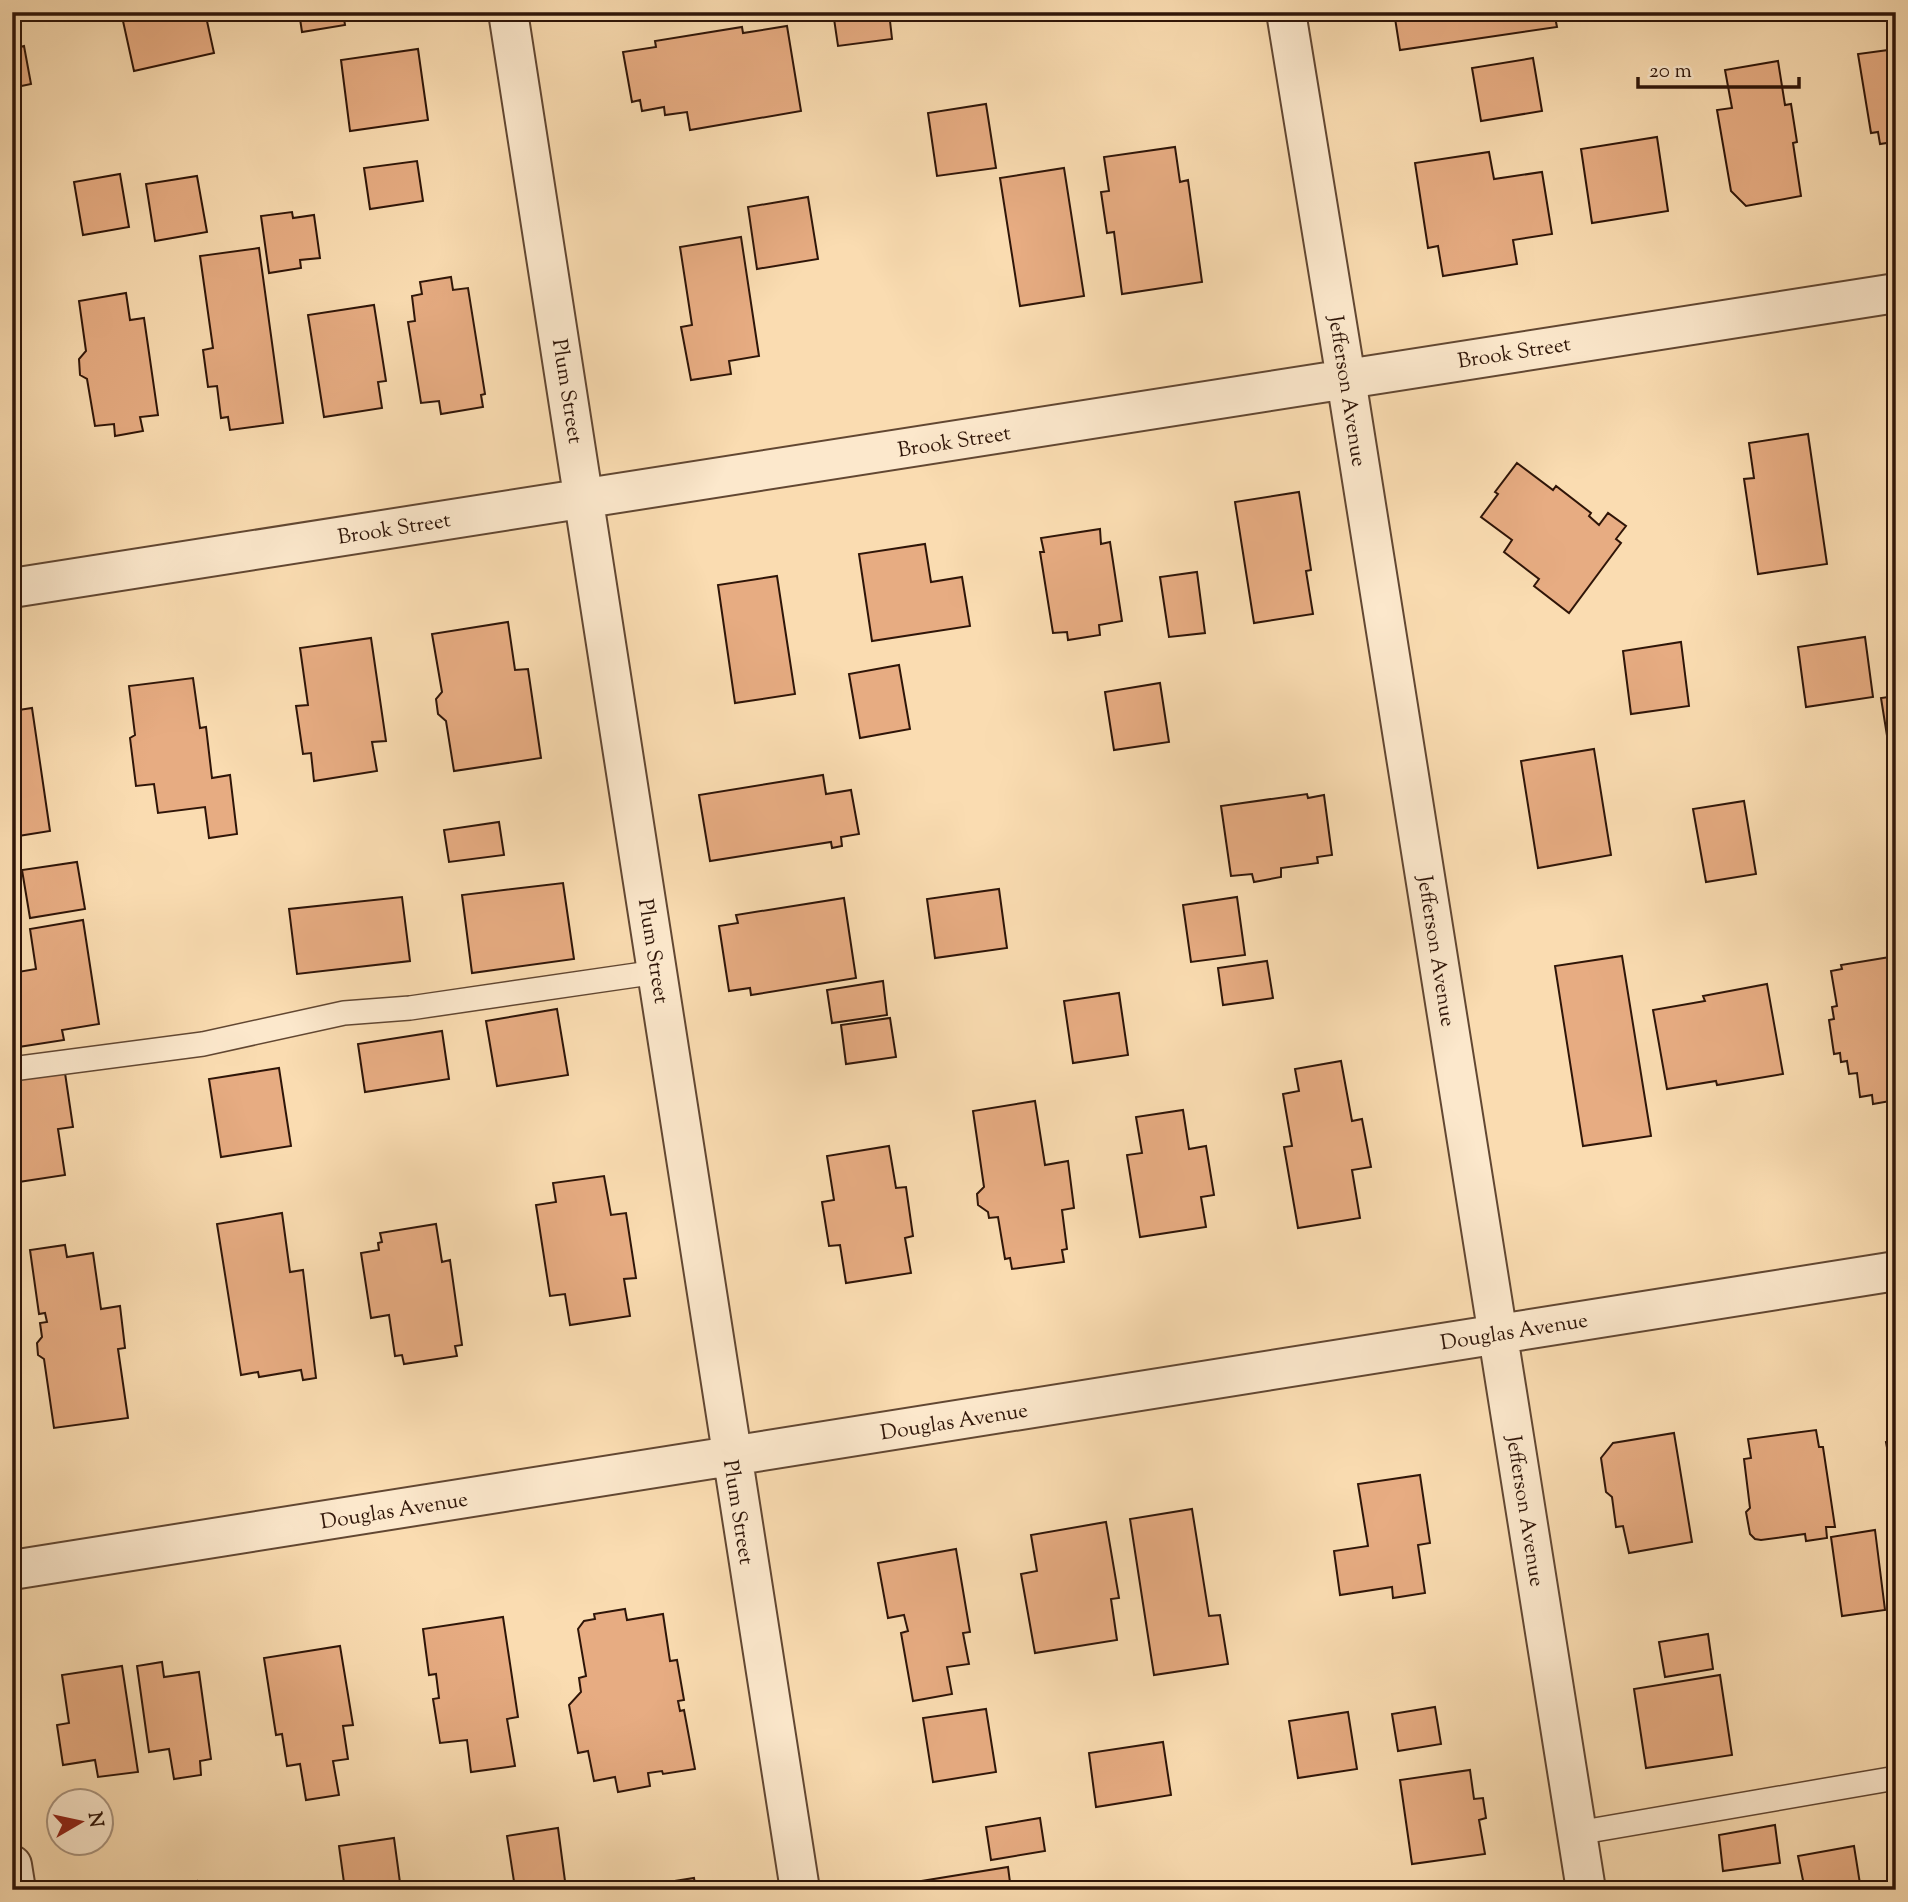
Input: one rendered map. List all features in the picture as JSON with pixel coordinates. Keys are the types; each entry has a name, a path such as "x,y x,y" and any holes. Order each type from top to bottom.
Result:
{"street":[{"name":"Plum Street","path":"508,12 800,1890"},
{"name":"Jefferson Avenue","path":"1286,12 1586,1890"},
{"name":"Brook Street","path":"12,588 1896,293"},
{"name":"Douglas Avenue","path":"12,1570 1896,1271"},
{"path":"12,1865 16,1890"}],"lane":[{"path":"12,1069 203,1044 344,1013 410,1008 657,972"},
{"path":"1577,1833 1896,1778"}],"building":[{"path":"121,12 205,12 214,53 134,71"},
{"path":"299,12 343,12 345,25 302,32"},
{"path":"833,12 889,12 892,39 838,46"},
{"path":"1394,12 1554,12 1557,27 1400,50"},
{"path":"787,26 801,111 690,130 687,112 665,115 664,107 642,111 640,100 632,102 623,52 656,47 655,41 742,27 743,33"},
{"path":"24,46 31,84 12,88 12,49"},
{"path":"418,49 428,120 350,131 341,60"},
{"path":"1896,49 1896,164 1891,165 1887,143 1880,144 1878,132 1871,133 1858,54"},
{"path":"1533,58 1542,111 1481,121 1472,68"},
{"path":"1778,61 1785,105 1791,104 1797,142 1793,143 1801,196 1746,206 1731,191 1717,110 1732,108 1725,70"},
{"path":"986,104 996,168 937,176 928,113"},
{"path":"1657,137 1668,211 1592,223 1581,149"},
{"path":"1175,147 1180,182 1188,180 1202,282 1122,294 1114,232 1107,233 1101,192 1109,191 1104,157"},
{"path":"1489,152 1494,179 1542,172 1552,234 1513,240 1517,264 1443,276 1438,246 1428,248 1415,163"},
{"path":"417,161 423,201 370,209 364,168"},
{"path":"1064,168 1084,296 1020,306 1000,178"},
{"path":"120,174 129,227 83,235 74,182"},
{"path":"197,176 207,232 155,241 146,184"},
{"path":"808,197 818,259 757,269 748,207"},
{"path":"292,212 293,218 314,215 320,258 300,260 301,268 269,273 261,216"},
{"path":"741,237 759,356 729,361 731,374 691,380 681,327 692,325 680,247"},
{"path":"259,248 283,423 230,430 228,417 221,418 217,386 208,387 203,350 213,348 200,256"},
{"path":"451,277 453,290 468,288 485,394 481,395 483,407 441,414 439,401 421,403 408,322 415,321 412,296 422,294 420,282"},
{"path":"126,293 130,320 144,318 158,415 140,417 143,431 115,436 114,424 95,426 87,379 80,375 79,359 86,351 79,301"},
{"path":"374,305 386,381 378,382 382,408 324,417 308,315"},
{"path":"1808,434 1827,564 1758,574 1744,479 1754,478 1749,443"},
{"path":"1517,463 1553,490 1556,486 1591,513 1589,516 1599,525 1608,513 1626,526 1616,539 1621,543 1569,613 1534,586 1539,579 1504,552 1512,540 1481,517 1498,494 1495,492"},
{"path":"1299,492 1311,570 1306,571 1313,614 1254,623 1235,502"},
{"path":"1100,529 1101,544 1110,542 1122,621 1099,625 1100,635 1068,640 1067,632 1053,633 1040,552 1044,552 1041,538"},
{"path":"925,544 931,582 962,577 970,626 872,641 859,554"},
{"path":"1197,572 1205,633 1169,637 1160,577"},
{"path":"777,576 795,694 735,703 718,585"},
{"path":"508,622 515,670 528,669 541,758 454,771 446,721 438,714 436,699 442,692 432,634"},
{"path":"1865,637 1873,697 1806,707 1798,647"},
{"path":"371,638 386,741 372,742 377,771 314,781 311,753 303,754 296,706 308,705 300,648"},
{"path":"1681,642 1689,706 1631,714 1623,651"},
{"path":"899,665 910,729 860,738 849,674"},
{"path":"193,678 200,728 206,727 212,778 230,775 237,834 209,838 205,807 158,813 154,784 136,786 130,738 135,735 129,686"},
{"path":"1160,683 1169,742 1114,750 1105,692"},
{"path":"1896,696 1896,766 1892,767 1881,698"},
{"path":"32,708 50,831 12,837 12,711"},
{"path":"1594,749 1611,855 1538,868 1521,761"},
{"path":"823,775 826,794 851,790 859,834 841,837 842,846 832,848 831,842 710,861 699,795"},
{"path":"1307,794 1308,798 1324,795 1332,855 1317,857 1318,863 1281,868 1281,877 1254,882 1252,874 1231,876 1221,806"},
{"path":"1744,801 1756,874 1706,882 1693,809"},
{"path":"499,822 504,855 449,862 444,830"},
{"path":"77,862 85,909 30,918 22,870"},
{"path":"563,883 574,959 472,973 462,895"},
{"path":"999,889 1007,948 935,958 927,899"},
{"path":"402,897 410,961 297,974 289,909"},
{"path":"1237,897 1245,955 1191,962 1183,905"},
{"path":"844,898 856,978 751,995 750,988 729,991 719,926 738,923 736,915"},
{"path":"83,920 99,1024 62,1030 64,1040 12,1048 12,973 36,969 30,929"},
{"path":"1622,956 1651,1136 1583,1146 1555,966"},
{"path":"1896,956 1896,1100 1873,1104 1872,1095 1860,1097 1857,1073 1849,1074 1847,1061 1841,1062 1840,1053 1834,1054 1829,1020 1834,1019 1832,1007 1837,1006 1831,971 1842,969 1841,965"},
{"path":"1267,961 1273,998 1223,1005 1218,968"},
{"path":"883,981 887,1015 832,1023 827,990"},
{"path":"1767,984 1783,1074 1717,1085 1716,1081 1667,1089 1653,1010 1705,1001 1703,996"},
{"path":"1119,993 1128,1055 1073,1063 1064,1001"},
{"path":"557,1009 568,1075 497,1086 486,1021"},
{"path":"890,1018 896,1057 846,1064 841,1025"},
{"path":"442,1031 449,1079 365,1092 358,1044"},
{"path":"1341,1061 1352,1121 1362,1119 1371,1167 1352,1170 1360,1218 1298,1228 1284,1147 1292,1146 1283,1094 1299,1091 1295,1069"},
{"path":"279,1068 291,1146 221,1157 209,1079"},
{"path":"65,1073 73,1127 58,1129 65,1175 12,1183 12,1080"},
{"path":"1035,1101 1045,1165 1068,1161 1074,1208 1062,1210 1067,1249 1062,1250 1064,1262 1012,1269 1010,1258 1005,1259 998,1217 989,1218 988,1212 978,1205 977,1194 984,1187 973,1111"},
{"path":"1183,1110 1189,1149 1206,1146 1214,1195 1201,1197 1206,1227 1140,1237 1127,1155 1142,1153 1136,1117"},
{"path":"889,1146 896,1188 906,1187 913,1236 905,1238 911,1273 846,1283 840,1245 829,1246 822,1202 834,1200 827,1156"},
{"path":"604,1176 611,1215 626,1213 636,1278 624,1279 630,1316 570,1325 565,1294 550,1296 536,1205 556,1202 553,1183"},
{"path":"282,1213 290,1272 303,1270 316,1378 303,1380 301,1370 259,1377 258,1372 241,1375 217,1224"},
{"path":"436,1224 442,1262 450,1260 462,1345 455,1346 457,1356 404,1364 402,1355 395,1356 389,1315 371,1318 361,1253 379,1250 378,1243 382,1242 380,1233"},
{"path":"65,1245 67,1257 93,1253 101,1309 120,1306 125,1348 118,1349 128,1418 54,1428 44,1359 38,1355 37,1343 42,1337 40,1323 47,1322 45,1313 39,1314 30,1250"},
{"path":"1816,1430 1819,1447 1823,1447 1835,1527 1826,1527 1827,1538 1806,1541 1805,1534 1755,1539 1750,1534 1746,1512 1750,1508 1744,1459 1751,1458 1748,1439"},
{"path":"1674,1433 1692,1542 1629,1553 1623,1526 1616,1527 1612,1497 1606,1492 1601,1458 1613,1443"},
{"path":"1896,1440 1896,1499 1886,1442"},
{"path":"1420,1475 1430,1543 1418,1545 1425,1593 1393,1598 1392,1587 1340,1595 1334,1551 1368,1546 1358,1484"},
{"path":"1192,1509 1209,1616 1220,1615 1228,1664 1154,1675 1130,1519"},
{"path":"1106,1522 1119,1598 1111,1599 1117,1640 1035,1653 1021,1574 1037,1571 1031,1535"},
{"path":"1875,1530 1885,1610 1842,1616 1831,1537"},
{"path":"956,1549 970,1632 963,1633 969,1664 947,1667 952,1694 913,1701 901,1633 908,1631 904,1615 888,1618 878,1563"},
{"path":"625,1609 627,1620 663,1614 670,1661 677,1660 684,1700 678,1701 680,1711 684,1710 695,1769 663,1774 662,1771 648,1773 650,1786 618,1792 615,1777 594,1781 588,1751 578,1753 569,1705 581,1692 579,1678 586,1676 578,1629 584,1621 595,1619 594,1614"},
{"path":"503,1617 518,1717 507,1719 515,1766 471,1772 467,1740 440,1743 433,1699 439,1698 436,1674 429,1675 423,1629"},
{"path":"1708,1634 1713,1669 1665,1677 1659,1642"},
{"path":"340,1646 353,1725 343,1726 348,1759 333,1761 339,1795 306,1800 300,1764 287,1766 282,1734 276,1735 264,1658"},
{"path":"162,1662 164,1677 199,1672 211,1759 200,1761 201,1775 174,1779 169,1749 149,1752 137,1666"},
{"path":"122,1666 138,1772 98,1777 95,1760 63,1765 57,1725 69,1723 62,1675"},
{"path":"1720,1675 1732,1755 1646,1768 1634,1689"},
{"path":"1435,1707 1441,1744 1398,1751 1392,1714"},
{"path":"986,1709 996,1772 933,1782 923,1718"},
{"path":"1348,1712 1357,1769 1298,1778 1289,1721"},
{"path":"1163,1742 1171,1795 1096,1807 1089,1753"},
{"path":"1470,1770 1474,1799 1483,1798 1486,1818 1479,1820 1485,1854 1412,1864 1400,1780"},
{"path":"1040,1818 1045,1851 991,1860 986,1827"},
{"path":"1775,1825 1780,1863 1723,1871 1719,1835"},
{"path":"558,1828 565,1881 515,1888 507,1836"},
{"path":"394,1838 401,1890 345,1890 339,1846"},
{"path":"1854,1846 1861,1890 1805,1890 1798,1856"},
{"path":"1008,1867 1011,1890 872,1889"},
{"path":"694,1878 696,1890 618,1890"},
{"path":"197,1881 198,1890 144,1890"}]}
